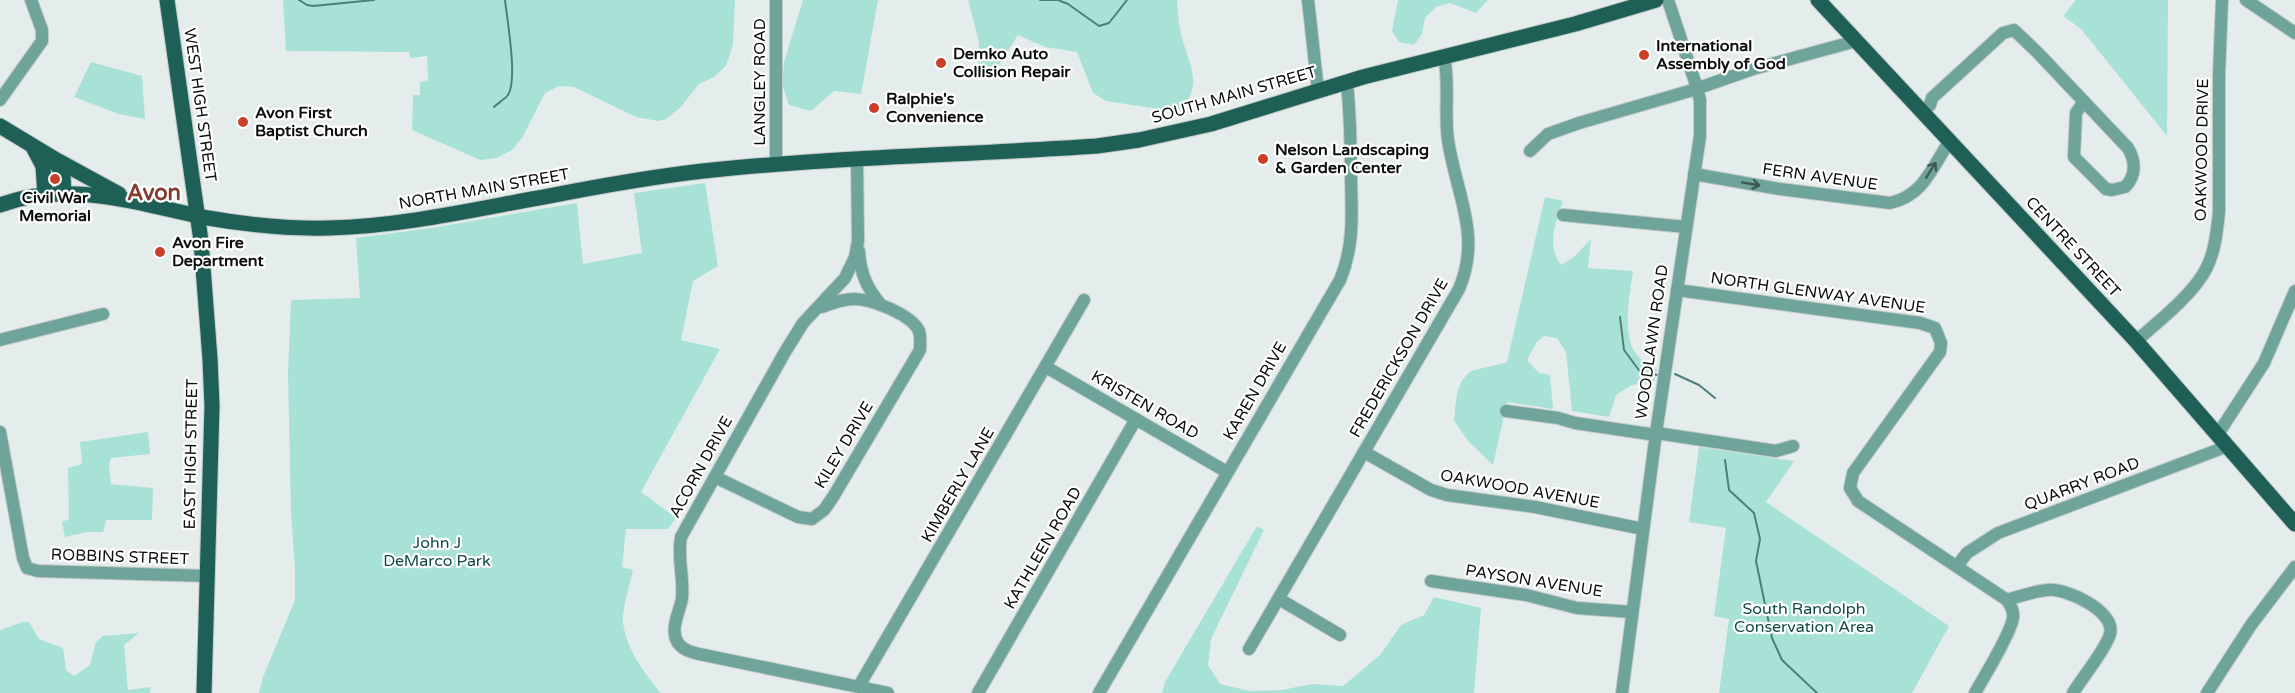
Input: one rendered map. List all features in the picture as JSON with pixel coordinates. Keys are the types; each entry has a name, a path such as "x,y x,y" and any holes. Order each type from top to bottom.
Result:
{"main road":[{"name":"WEST HIGH STREET","path":"167,0 197,215"},
{"name":"SOUTH MAIN STREET","path":"776,164 1032,150 1139,141 1211,124 1347,82 1575,24 1656,0"},
{"name":"CENTRE STREET","path":"1818,0 1856,41 1926,109 1949,142 2136,341 2295,524"},
{"path":"0,126 130,200"},
{"path":"32,146 42,162 45,195"},
{"path":"53,158 63,175 64,194"},
{"name":"NORTH MAIN STREET","path":"130,200 239,224 289,228 372,226 432,218 648,179 776,164"},
{"path":"0,205 45,195 64,194 90,194 130,200"},
{"name":"EAST HIGH STREET","path":"197,215 204,272 211,387 204,693"}],"street":[{"path":"0,100 42,41 42,30 30,0"},
{"name":"LANGLEY ROAD","path":"776,0 776,164"},
{"path":"1308,0 1318,91"},
{"name":"WOODLAWN ROAD","path":"1622,693 1701,120 1697,88 1668,0"},
{"name":"OAKWOOD DRIVE","path":"2136,341 2170,312 2202,276 2208,265 2217,235 2220,203 2219,75 2222,0"},
{"path":"2246,0 2295,33"},
{"path":"1926,109 1932,98 2003,33 2014,30 2084,101 2132,153 2133,176 2125,187 2106,189 2074,156 2076,113 2084,101"},
{"path":"1530,151 1548,134 1751,70 1856,41"},
{"name":"FREDERICKSON DRIVE","path":"1250,649 1467,272 1469,236 1449,141 1447,70 1444,56"},
{"name":"KAREN DRIVE","path":"1099,693 1340,280 1346,266 1352,228 1347,82"},
{"name":"FERN AVENUE","path":"1694,174 1780,189 1890,203 1914,194 1949,142"},
{"name":"ACORN DRIVE","path":"857,159 858,241 855,257 845,278 803,323 681,537 679,561 682,596 674,633 678,643 687,651 888,693"},
{"path":"1563,215 1686,227"},
{"name":"KILEY DRIVE","path":"858,241 861,271 869,290 881,305"},
{"name":"NORTH GLENWAY AVENUE","path":"1677,290 1920,323 1935,328 1941,343 1940,352 1853,474 1850,488 1858,501 2007,600"},
{"path":"2218,434 2264,363 2295,291"},
{"name":"KILEY DRIVE","path":"715,477 798,517 812,519 824,510 920,350 919,330 908,320 881,305 866,300 851,299 817,309"},
{"name":"KIMBERLY LANE","path":"859,686 1084,300"},
{"path":"0,340 103,314"},
{"name":"KRISTEN ROAD","path":"1046,367 1227,472"},
{"path":"1506,411 1776,451 1793,446"},
{"name":"KATHLEEN ROAD","path":"978,693 1136,419"},
{"name":"ROBBINS STREET","path":"0,432 23,558 27,568 49,571 207,576"},
{"name":"QUARRY ROAD","path":"1958,566 1967,553 1998,533 2228,446"},
{"name":"OAKWOOD AVENUE","path":"1364,452 1431,490 1447,495 1524,506 1643,529"},
{"path":"2207,693 2251,625 2295,567"},
{"name":"PAYSON AVENUE","path":"1431,581 1526,595 1577,608 1632,612"},
{"path":"1975,693 2011,625 2013,612 2007,600 2049,590 2061,590 2076,596 2104,616 2110,628 2108,640 2073,693"},
{"path":"1279,599 1340,635"}],"green space":[{"path":"283,0 735,0 733,45 726,66 714,77 699,84 680,108 666,119 658,121 636,117 574,87 559,86 545,93 522,138 512,150 497,158 480,160 412,130 413,95 420,95 420,82 428,80 427,56 410,58 409,52 286,51"},
{"path":"803,0 878,0 861,94 834,91 811,111 789,105 782,84 784,62"},
{"path":"968,0 1177,0 1180,29 1192,71 1192,91 1178,112 1106,101 1093,93 1077,52 1045,47 1018,35 993,74 978,73 979,42"},
{"path":"1398,0 1488,0 1476,13 1450,3 1436,7 1425,18 1422,34 1414,45 1399,42 1392,31"},
{"path":"2076,0 2168,0 2167,136 2081,29 2063,16"},
{"path":"91,62 142,76 145,119 119,114 74,97"},
{"name":"John J DeMarco Park","path":"705,183 718,266 693,281 681,340 720,349 641,492 676,518 668,529 626,529 622,567 633,570 623,622 628,642 648,677 661,693 259,693 263,677 295,600 288,373 291,300 360,298 356,238 431,228 577,203 583,264 642,253 634,193"},
{"path":"1545,197 1563,201 1555,225 1553,241 1556,257 1561,265 1574,257 1591,239 1588,268 1633,271 1628,314 1629,337 1639,357 1657,369 1654,382 1632,385 1616,395 1609,417 1572,411 1566,352 1557,338 1544,336 1537,342 1527,360 1539,373 1550,375 1553,409 1507,402 1493,465 1469,442 1454,421 1457,395 1461,382 1470,372 1507,362"},
{"path":"148,432 150,454 111,458 109,464 111,484 153,488 152,520 106,520 103,532 87,532 65,537 62,522 69,519 68,468 82,464 80,442"},
{"name":"South Randolph Conservation Area","path":"1699,447 1794,461 1766,502 1949,626 1912,693 1719,693 1729,619 1714,616 1726,528 1689,522"},
{"path":"1257,526 1264,530 1211,639 1208,665 1220,684 1250,691 1282,690 1312,684 1343,686 1380,655 1401,625 1424,615 1434,597 1481,608 1474,693 1162,693 1165,682"},
{"path":"29,622 39,639 63,648 66,670 74,676 90,665 96,642 103,636 139,633 124,645 128,690 151,687 150,693 0,693 0,630"}],"waterway":[{"path":"299,0 313,6 374,0"},
{"path":"494,107 508,95 511,87 511,49 505,0"},
{"path":"1040,0 1058,0 1068,4 1099,26 1109,23 1127,0"},
{"path":"1620,317 1624,350 1641,373 1658,375"},
{"path":"1675,374 1699,385 1715,398"},
{"path":"1725,460 1729,490 1754,513 1760,539 1756,561 1772,638 1782,660 1817,693"}],"place":[{"name":"International Assembly of God","path":"1644,55"},
{"name":"Demko Auto Collision Repair","path":"941,63"},
{"name":"Ralphie's Convenience","path":"874,108"},
{"name":"Avon First Baptist Church","path":"243,122"},
{"name":"Nelson Landscaping & Garden Center","path":"1263,159"},
{"name":"Civil War Memorial","path":"55,179"},
{"name":"Avon Fire Department","path":"160,252"}],"district":[{"name":"Avon","path":"154,193"}]}
